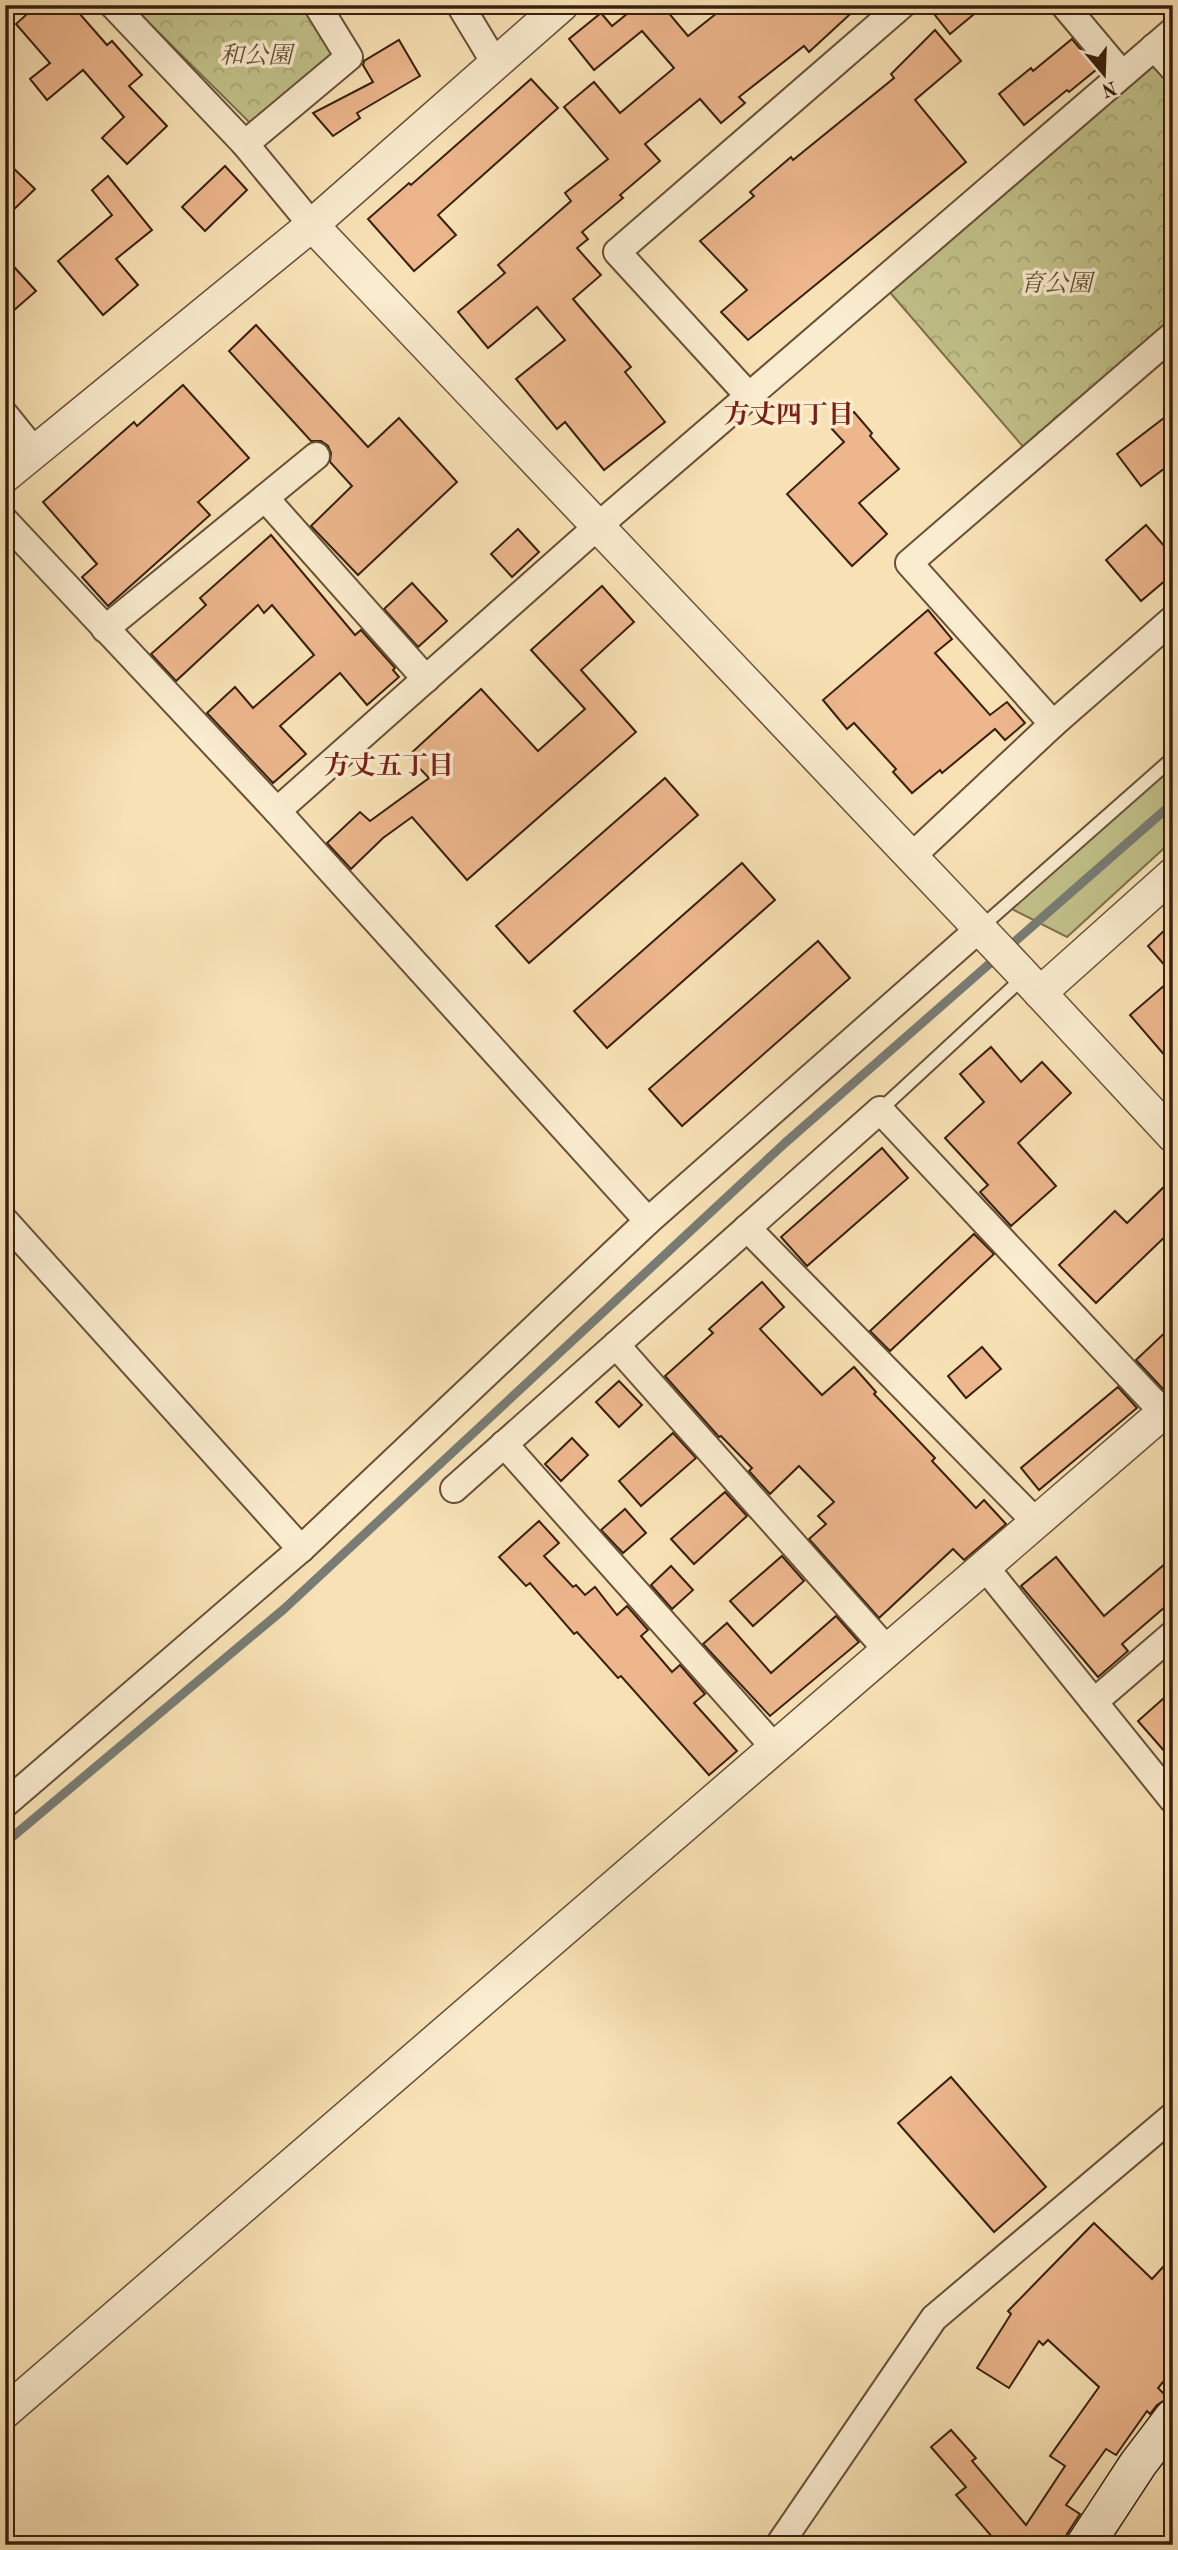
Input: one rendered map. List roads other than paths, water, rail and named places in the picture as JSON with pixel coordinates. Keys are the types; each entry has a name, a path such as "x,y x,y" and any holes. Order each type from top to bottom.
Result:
{"main road":[{"path":"1086,2545 1138,2465 1173,2418"}],"street":[{"path":"113,5 245,144 312,225 1173,1136"},
{"path":"245,144 349,57 317,5"},
{"path":"460,5 495,63"},
{"path":"5,476 312,225 562,5"},
{"path":"748,396 617,252 902,5"},
{"path":"1064,5 1122,74"},
{"path":"277,811 598,526 1163,39 1173,68"},
{"path":"1053,724 909,563 1173,334"},
{"path":"5,415 34,451"},
{"path":"105,629 316,456"},
{"path":"265,498 426,679"},
{"path":"5,521 277,811 648,1221"},
{"path":"911,857 1053,724 1173,619"},
{"path":"1027,979 1173,874"},
{"path":"5,1804 301,1549 648,1221 983,933"},
{"path":"5,2412 1168,1408 880,1110 454,1489"},
{"path":"5,1221 301,1549"},
{"path":"747,1228 1036,1522"},
{"path":"616,1345 888,1650"},
{"path":"505,1444 775,1748"},
{"path":"985,1567 1173,1800"},
{"path":"1094,1702 1173,1633"},
{"path":"779,2545 934,2318 1173,2116"}],"lane":[{"path":"983,933 1173,758"},
{"path":"880,1110 1027,979"}],"waterway":[{"path":"5,1843 284,1609 785,1143 1173,803"}],"district":[{"name":"方丈四丁目","path":"789,414"},
{"name":"方丈五丁目","path":"389,765"}],"park label":[{"name":"和公園","path":"256,55"},
{"name":"育公園","path":"1056,283"}]}
